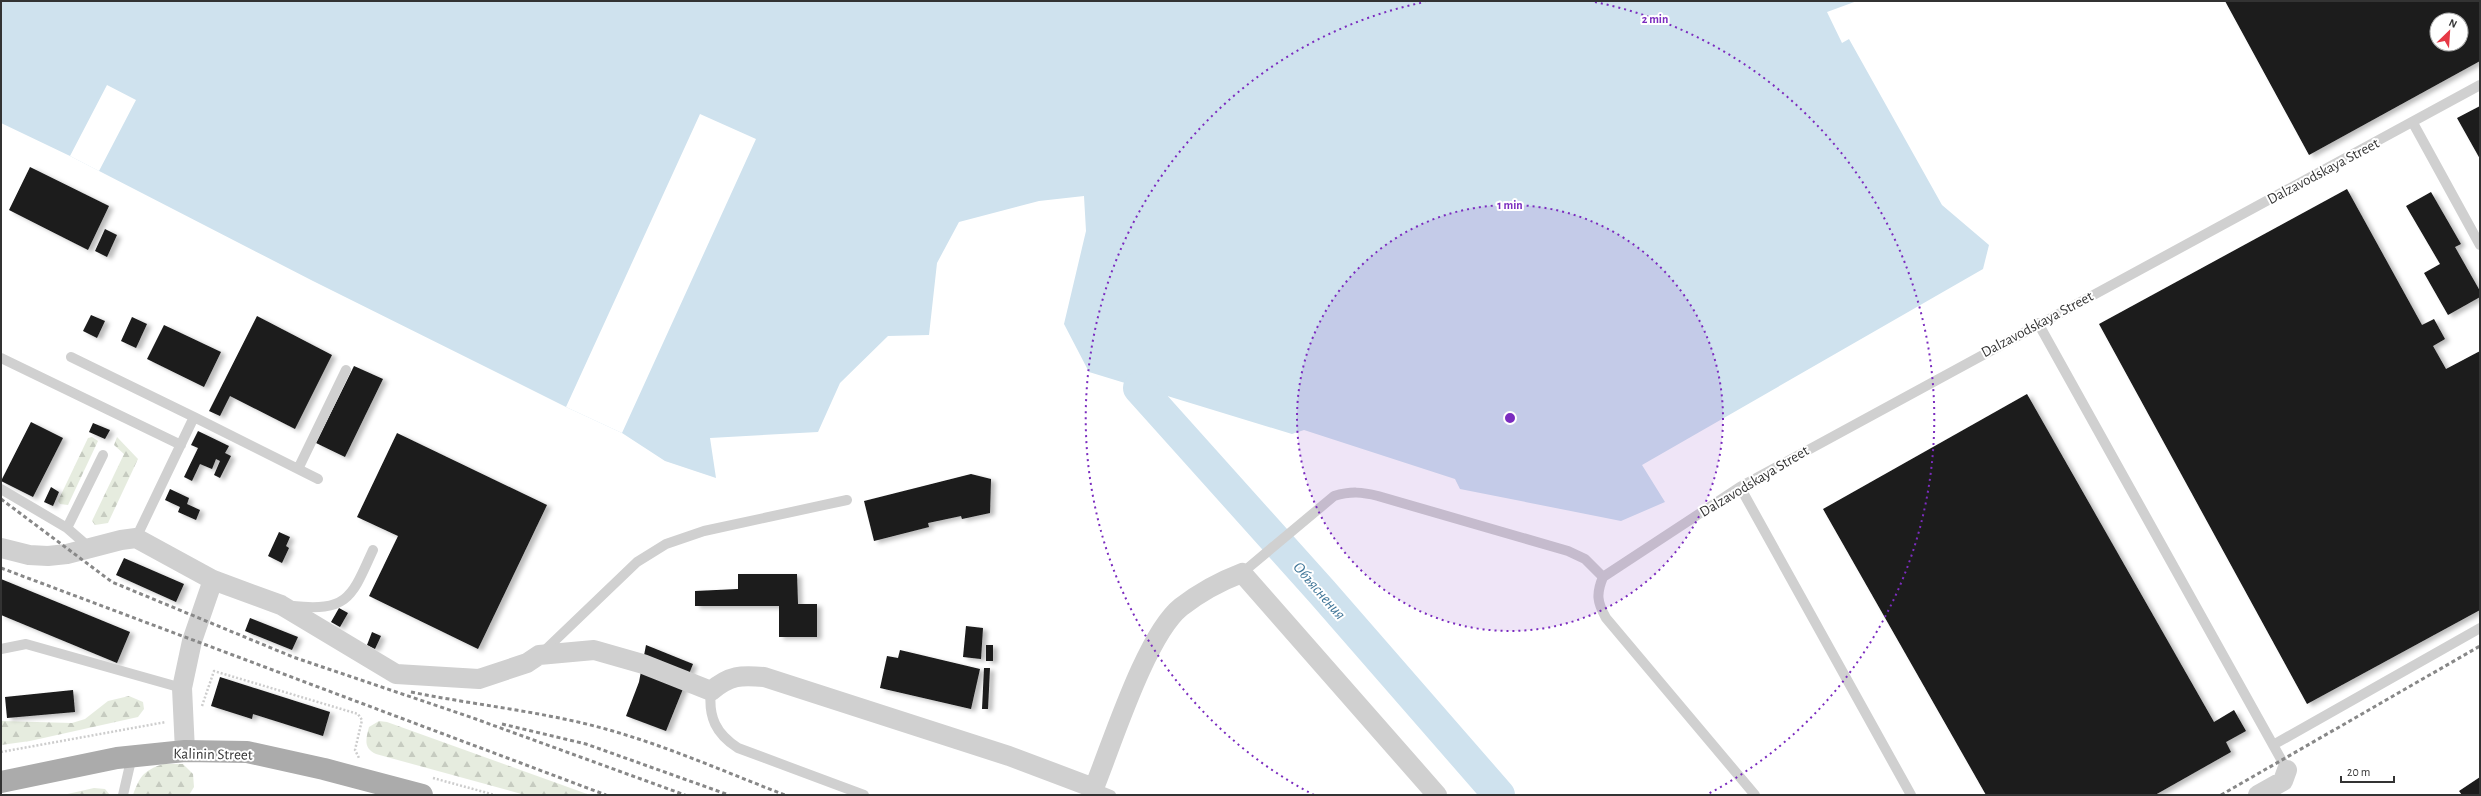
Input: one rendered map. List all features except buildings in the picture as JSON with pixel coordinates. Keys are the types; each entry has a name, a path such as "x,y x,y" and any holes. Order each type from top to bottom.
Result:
{"main road":[{"name":"Kalinin Street","path":"1,782 132,756 186,751 247,752 324,769 425,786"}],"street":[{"path":"1,548 29,555 48,556 68,554 136,538 213,580 281,605 396,674 478,679 527,663 539,656 576,650 608,652 711,691 724,680 744,675 764,677 1009,756 1099,793 1143,666 1159,634 1180,608 1223,581 1242,573 1437,795"},
{"path":"186,751 182,719 182,688 192,641 213,580"},
{"path":"2258,795 2283,781 2288,770"}],"lane":[{"name":"Dalzavodskaya Street","path":"1604,577 1740,487 2038,323 2413,123 2480,85"},
{"path":"2413,123 2480,245"},
{"path":"2038,323 2288,770"},
{"path":"71,357 318,479"},
{"path":"1,358 181,445"},
{"path":"298,469 346,370"},
{"path":"136,538 194,417"},
{"path":"67,528 103,455"},
{"path":"1740,487 1911,795"},
{"path":"1,489 67,528 90,548"},
{"path":"1242,573 1297,525 1334,496 1348,492 1362,492 1568,551 1584,559 1604,577 1597,592 1598,604 1606,618 1755,795"},
{"path":"539,656 637,562 666,544 704,531 847,500"},
{"path":"281,605 317,609 342,603 356,586 373,550"},
{"path":"2273,744 2480,628"},
{"path":"1,650 26,644 182,688"},
{"path":"711,691 709,706 713,720 725,739 738,748 864,795"},
{"path":"123,795 132,756"}],"path":[{"path":"1,752 195,716 200,712 212,674 214,671 218,671 358,714 362,720 356,750 360,758 367,760"},
{"path":"425,786 495,795"}],"green space":[{"path":"92,437 98,441 68,505 60,504 58,501 88,438"},
{"path":"117,437 138,459 108,523 95,525 92,521 124,454 114,445"},
{"path":"129,696 143,702 144,709 138,717 30,741 1,745 1,721 72,723 85,719 108,701"},
{"path":"379,721 387,722 590,795 525,795 376,754 367,746 366,739 369,727"},
{"path":"163,764 183,764 193,774 194,787 189,795 133,795 143,775 151,769"},
{"path":"94,788 105,789 110,795 63,795"}],"water":[{"path":"1,1 1857,1 1827,12 1842,43 1849,39 1942,205 1989,245 1983,269 1642,465 1665,502 1621,521 1460,489 1455,479 1304,430 1292,434 1089,372 1064,324 1086,231 1084,196 1039,201 959,222 937,263 929,335 888,336 840,383 818,432 710,438 716,478 665,461 622,433 566,407 313,281 70,156 1,123"}],"pier":[{"path":"107,85 136,100 99,171 70,156"},
{"path":"700,114 756,139 622,433 566,407"}],"waterway":[{"name":"Объяснения","path":"1139,388 1322,592 1499,795"}],"railway":[{"path":"1,499 112,582 293,657 473,718 685,795"},
{"path":"1,568 606,795"},
{"path":"2221,795 2480,646"},
{"path":"411,692 555,717 602,728 649,742 785,795"},
{"path":"502,724 586,744 729,795"}]}
